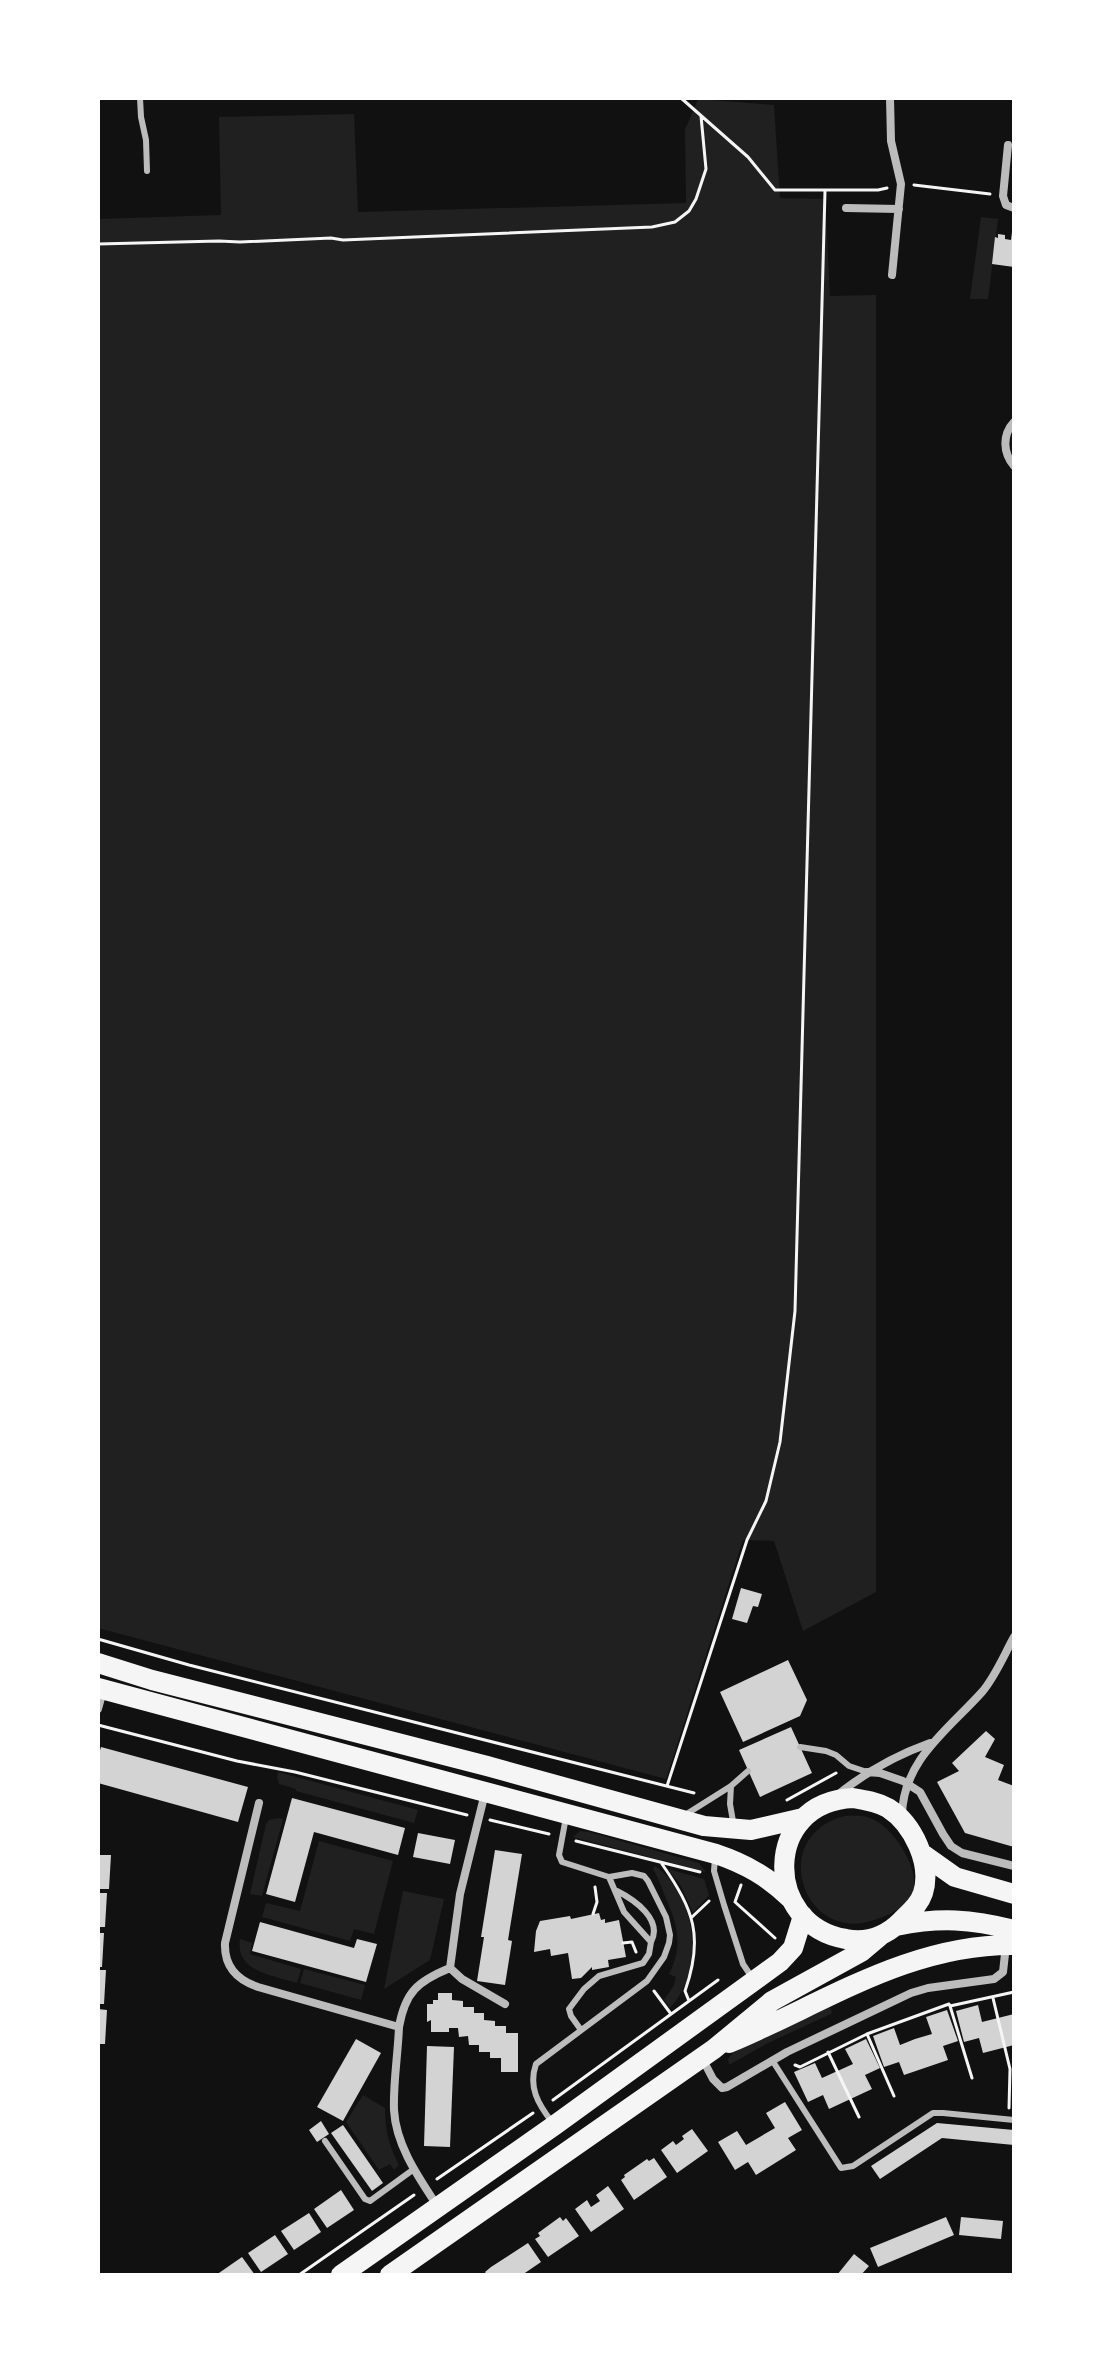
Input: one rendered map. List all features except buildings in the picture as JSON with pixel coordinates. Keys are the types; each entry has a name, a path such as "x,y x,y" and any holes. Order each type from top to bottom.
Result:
{"highway":[{"path":"98,1663 152,1680 679,1819 734,1830 751,1830 803,1818"},
{"path":"100,1696 567,1813 716,1854 753,1868 769,1879 817,1930 836,1937 862,1940 919,1921 958,1919 1010,1937"},
{"path":"341,2275 780,1962 793,1948 797,1907 784,1872 784,1851 789,1836 803,1818 821,1805 853,1798 888,1808 924,1855 955,1877 1014,1894"},
{"path":"390,2275 708,2053 772,2001 861,1952 888,1931 915,1908 923,1892 927,1873 924,1855"},
{"path":"708,2053 877,1973 945,1952 1010,1937"}],"street":[{"path":"890,98 891,141 901,184 892,275"},
{"path":"1008,145 1003,196 1006,205 1014,208"},
{"path":"846,208 899,209"},
{"path":"1014,422 1009,427 1005,442 1008,458 1014,466"},
{"path":"901,1822 902,1806 914,1770 931,1743 985,1689 1014,1637"},
{"path":"829,1801 867,1772 931,1743"},
{"path":"867,1772 880,1773 920,1792 951,1846 962,1853 1014,1866"},
{"path":"450,1968 460,1894 485,1792"},
{"path":"259,1803 225,1943 230,1966 239,1978 248,1983 399,2027"},
{"path":"708,2053 713,2079 722,2088 820,2036 921,1990 994,1979 1003,1972 1010,1937"},
{"path":"438,2207 414,2169 398,2132 394,2110 402,2008 410,1993 431,1976 450,1968"},
{"path":"450,1968 462,1979 505,2004"}],"lane":[{"path":"140,98 147,171"},
{"path":"800,1747 826,1751 849,1766 867,1772"},
{"path":"679,1819 731,1786 748,1771"},
{"path":"731,1786 734,1830"},
{"path":"555,2125 535,2096 534,2067 647,1981 664,1957 669,1943 666,1917 646,1878 632,1873 609,1877 562,1862 559,1855 567,1813"},
{"path":"716,1854 714,1871 743,1964 754,1980"},
{"path":"609,1877 624,1912 651,1942"},
{"path":"581,2030 569,2009 584,1989 591,1981 612,1971 643,1963 655,1934 648,1914 617,1891"},
{"path":"774,2059 841,2168 853,2166 933,2113 1011,2120"},
{"path":"325,2141 365,2199 370,2201 414,2169"}],"path":[{"path":"681,98 748,157 775,190 878,190 901,184 1003,196"},
{"path":"98,244 343,240 652,227 675,222 689,211 696,199 706,169 701,116"},
{"path":"667,1786 747,1540 766,1501 780,1442 795,1311 825,191"},
{"path":"98,1639 697,1794"},
{"path":"98,1725 709,1874"},
{"path":"779,1803 849,1766"},
{"path":"661,1863 679,1889 692,1917 696,1945 685,1991 689,2001"},
{"path":"741,1884 735,1902 780,1941"},
{"path":"692,1917 710,1901 722,1897"},
{"path":"553,2100 723,1978"},
{"path":"989,1980 1010,2069 1011,2120"},
{"path":"774,2059 800,2067 867,2034 949,2004 1014,1992"},
{"path":"950,2006 972,2078"},
{"path":"867,2034 894,2096"},
{"path":"820,2036 859,2117"},
{"path":"432,2182 526,2118"},
{"path":"299,2275 417,2193"}],"shaded area":[{"path":"698,99 774,105 780,198 825,199 830,296 876,295 876,1592 803,1631 774,1541 743,1540 666,1779 98,1628 98,219 221,215 219,117 354,114 358,212 686,203 685,130"},
{"path":"981,217 998,219 988,299 970,299"},
{"path":"278,1772 418,1810 414,1823 296,1791 279,1784"},
{"path":"845,1816 870,1818 888,1830 903,1850 913,1873 913,1894 906,1904 867,1922 844,1923 825,1915 811,1901 803,1882 801,1862 807,1843 821,1827"},
{"path":"283,1819 262,1896 250,1894 266,1824"},
{"path":"580,1831 699,1863 706,1872 573,1837"},
{"path":"319,1841 393,1861 374,1934 354,1929 350,1941 262,1917 266,1903 300,1911"},
{"path":"655,1866 669,1879 680,1896 692,1934 688,1974 670,2008 664,2000 676,1977 669,1974 676,1955 677,1936 670,1909 653,1869"},
{"path":"668,1869 704,1879 709,1895 693,1913 681,1886"},
{"path":"403,1891 444,1899 430,1960 384,1989"},
{"path":"240,1939 252,1943 250,1954 301,1969 297,1983 250,1965 243,1959"},
{"path":"304,1969 365,1985 361,2000 300,1983"},
{"path":"828,2003 831,2014 729,2065 728,2059 733,2053"},
{"path":"363,2095 385,2108 388,2138 399,2165 394,2170 390,2164 379,2170 346,2122"}]}
